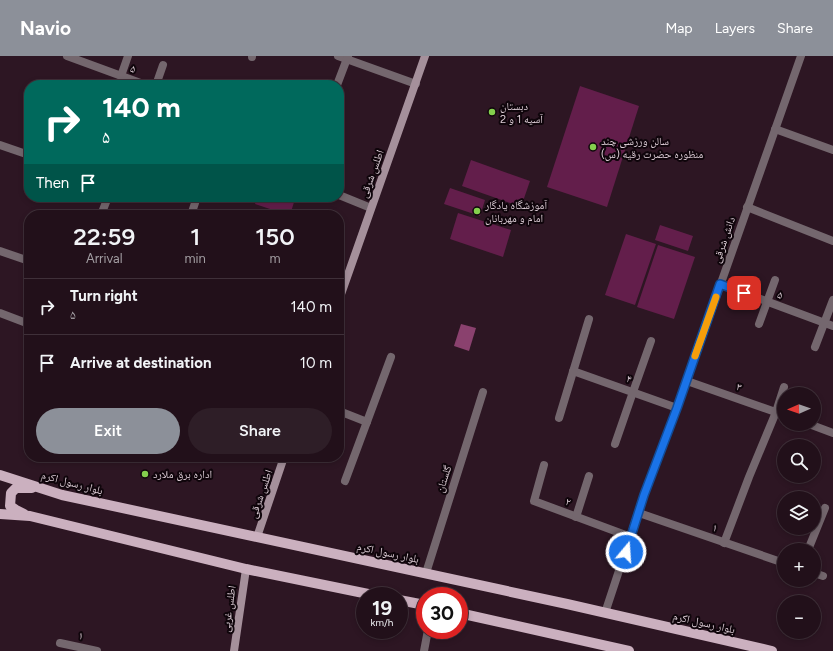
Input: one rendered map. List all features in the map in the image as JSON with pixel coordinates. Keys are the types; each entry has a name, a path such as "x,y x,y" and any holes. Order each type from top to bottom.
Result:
{"main road":[{"name":"بلوار رسول اکرم","path":"0,475 62,495 426,573 772,651"},
{"path":"40,488 16,488 11,493 10,506 30,516 246,569 356,592"},
{"path":"0,514 30,516"},
{"path":"468,615 596,647 629,651"}],"street":[{"name":"۵","path":"67,56 132,80"},
{"path":"121,76 128,56"},
{"path":"338,56 416,84"},
{"name":"اطلس شرقی","path":"344,286 425,56"},
{"name":"دانش شرقی","path":"605,613 630,537 801,56"},
{"path":"339,80 347,58"},
{"path":"158,80 163,65"},
{"path":"775,129 833,150"},
{"path":"0,145 24,154"},
{"path":"344,197 371,208"},
{"path":"747,208 833,241"},
{"path":"0,251 24,259"},
{"path":"759,324 775,280"},
{"name":"۵","path":"720,284 833,326"},
{"path":"815,347 833,300"},
{"path":"0,313 24,322"},
{"path":"559,418 589,319"},
{"path":"615,444 651,341"},
{"path":"345,481 391,357"},
{"name":"۴","path":"573,371 677,408"},
{"name":"۳","path":"687,380 777,413"},
{"name":"گلستان","path":"426,573 483,392"},
{"path":"344,412 367,422"},
{"path":"724,543 749,477 777,420"},
{"path":"821,428 833,432"},
{"name":"اطلس شرقی","path":"257,537 282,462"},
{"name":"۲","path":"544,465 534,501 630,537"},
{"path":"576,517 589,476"},
{"path":"811,543 825,508"},
{"name":"۱","path":"639,513 777,561"},
{"name":"اطلس غربی","path":"234,651 246,569"},
{"path":"424,651 426,639"},
{"name":"۱","path":"60,643 97,651"}],"shaded area":[{"name":"سالن ورزشی چند منظوره حضرت رقیه (س)","path":"580,86 639,106 607,207 547,187"},
{"path":"471,160 530,181 521,207 462,186"},
{"path":"450,188 485,200 480,216 444,204"},
{"path":"256,202 294,202 292,210 273,210 255,204"},
{"path":"458,213 511,230 503,257 450,239"},
{"path":"660,225 693,236 688,251 655,240"},
{"path":"626,234 656,244 635,305 605,295"},
{"path":"658,245 695,257 674,319 637,307"},
{"path":"461,324 476,328 469,351 454,346"}],"slow traffic":[{"path":"695,356 716,297"}],"place":[{"name":"دبستان آسیه 1 و 2","path":"492,112"},
{"name":"سالن ورزشی چند منظوره حضرت رقیه (س)","path":"593,147"},
{"name":"آموزشگاه یادگار امام و مهربانان","path":"477,211"},
{"name":"اداره برق ملارد","path":"145,474"}],"route":[{"path":"626,552 644,495 677,408 720,284 744,293"}]}
